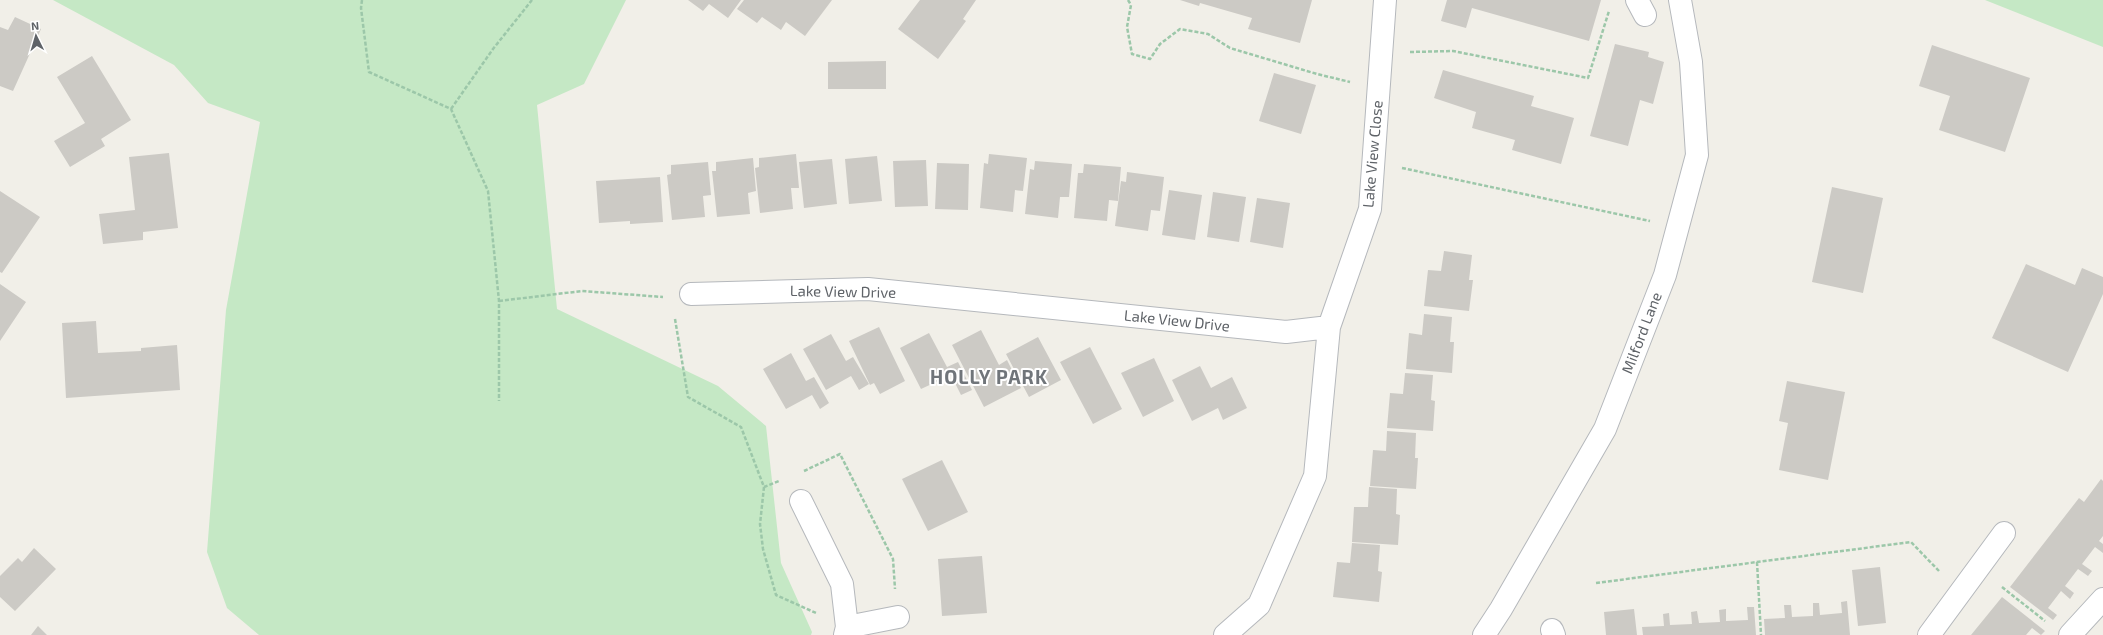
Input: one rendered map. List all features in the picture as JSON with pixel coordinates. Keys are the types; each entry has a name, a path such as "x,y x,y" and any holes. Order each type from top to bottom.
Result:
{"street":[{"name":"Lake View Close","path":"1329,327 1370,209 1385,0"},
{"name":"Milford Lane","path":"1484,635 1501,609 1605,429 1665,275 1697,155 1691,62 1680,0"},
{"name":"Lake View Drive","path":"681,295 868,289 1286,332 1329,327"},
{"path":"1225,635 1259,604 1315,476 1329,327"},
{"path":"801,501 842,584 846,631 898,617"},
{"path":"1929,635 2004,534"},
{"path":"2070,635 2103,599"}],"path":[{"path":"362,0 360,8 369,72 451,109 488,191 499,301 499,401"},
{"path":"451,109 493,49 532,0"},
{"path":"1128,0 1131,5 1127,27 1132,54 1150,59 1160,44 1180,29 1201,32 1208,34 1230,48 1317,74 1349,81 1378,94"},
{"path":"1381,53 1453,52 1588,78 1610,7"},
{"path":"1413,169 1678,227"},
{"path":"499,301 582,291 681,295 688,397 741,427 764,488 760,524 763,549 776,595 846,631"},
{"path":"799,473 840,454 893,559 898,617"},
{"path":"764,488 781,481"},
{"path":"1596,583 1910,542 1931,562"},
{"path":"1757,562 1761,635"},
{"path":"2002,587 2047,622"}],"green space":[{"path":"53,0 626,0 584,84 537,105 557,309 718,386 766,426 781,563 812,632 811,635 259,635 227,608 207,552 226,310 260,122 208,103 174,65"},
{"path":"1985,0 2103,0 2103,47"}],"building":[{"path":"688,0 741,0 728,18 709,4 703,11"},
{"path":"744,0 832,0 805,36 786,22 781,30 762,17 757,23 737,9"},
{"path":"920,0 976,0 963,19 966,21 938,59 898,29"},
{"path":"1180,0 1312,0 1300,43 1248,29 1252,18 1200,3 1199,6"},
{"path":"1447,0 1601,0 1589,41 1472,8 1466,28 1441,21"},
{"path":"15,17 41,29 13,91 0,86 0,27 8,30"},
{"path":"1615,44 1649,52 1648,57 1664,62 1653,104 1640,100 1628,146 1590,136"},
{"path":"1932,45 2030,78 2005,152 1939,130 1950,96 1919,86"},
{"path":"92,56 131,120 101,139 105,146 70,167 54,141 85,123 57,77"},
{"path":"886,61 886,89 828,89 828,62"},
{"path":"1443,70 1534,96 1531,106 1574,118 1561,164 1512,150 1515,140 1472,128 1476,112 1434,98"},
{"path":"1274,73 1316,85 1301,134 1259,121"},
{"path":"169,153 178,228 143,232 143,240 103,244 99,214 135,210 129,157"},
{"path":"796,154 799,188 791,188 793,209 760,213 755,168 759,167 759,158"},
{"path":"989,154 1027,158 1023,191 1015,190 1013,212 980,208 984,163 988,164"},
{"path":"877,156 882,201 849,204 845,159"},
{"path":"753,158 756,191 748,193 750,214 717,217 712,171 716,171 716,162"},
{"path":"832,159 837,204 804,208 799,162"},
{"path":"926,160 928,206 895,207 893,161"},
{"path":"1035,161 1072,164 1069,197 1060,197 1058,218 1025,214 1030,169 1034,170"},
{"path":"708,162 711,195 703,196 705,217 672,220 667,175 671,174 671,165"},
{"path":"937,163 969,164 968,210 935,209"},
{"path":"1084,164 1121,167 1118,201 1109,200 1107,221 1074,218 1078,173 1083,173"},
{"path":"1127,172 1164,177 1160,211 1151,210 1148,231 1115,226 1121,181 1126,182"},
{"path":"660,177 663,222 630,224 630,221 599,223 596,181"},
{"path":"1832,187 1883,198 1863,293 1812,282"},
{"path":"1169,190 1202,195 1195,240 1162,235"},
{"path":"0,191 40,217 2,273 0,272"},
{"path":"1213,192 1246,197 1239,242 1207,237"},
{"path":"1257,198 1290,203 1283,248 1250,242"},
{"path":"1444,251 1472,255 1469,280 1473,280 1469,311 1424,306 1428,270 1441,271"},
{"path":"2026,264 2075,285 2082,268 2103,277 2103,294 2068,372 1992,338"},
{"path":"0,284 26,302 0,341"},
{"path":"1424,314 1452,317 1450,342 1454,342 1452,373 1406,369 1409,333 1422,335"},
{"path":"96,321 98,353 141,351 141,348 177,345 180,390 66,398 62,323"},
{"path":"879,327 905,381 880,394 874,383 870,385 849,341"},
{"path":"981,330 999,365 1007,360 1021,388 984,407 952,345"},
{"path":"929,333 947,367 958,362 972,390 961,395 951,375 921,389 900,348"},
{"path":"831,334 846,361 853,357 869,384 859,390 851,376 826,390 803,349"},
{"path":"1038,337 1061,380 1029,397 1006,354"},
{"path":"1090,347 1122,409 1093,424 1060,362"},
{"path":"791,353 806,381 814,377 829,403 820,409 812,395 786,409 763,369"},
{"path":"1154,358 1174,401 1143,417 1121,373"},
{"path":"1200,366 1211,388 1232,377 1247,408 1223,420 1218,408 1192,421 1172,380"},
{"path":"1405,373 1433,375 1431,400 1435,401 1433,431 1387,428 1390,393 1403,394"},
{"path":"1787,381 1845,392 1828,480 1779,470 1788,423 1779,421"},
{"path":"1387,431 1416,433 1415,458 1418,458 1416,489 1370,486 1373,450 1386,451"},
{"path":"942,460 968,512 928,531 902,479"},
{"path":"2101,479 2103,481 2103,536 2099,541 2103,544 2103,553 2095,547 2082,564 2092,571 2088,576 2078,569 2065,586 2074,593 2070,599 2061,591 2048,608 2057,615 2053,620 2010,587 2079,498 2084,502"},
{"path":"1369,487 1397,489 1396,514 1400,515 1398,545 1352,542 1354,507 1368,507"},
{"path":"1352,543 1380,545 1378,571 1382,572 1379,602 1333,597 1337,562 1350,563"},
{"path":"34,548 56,569 15,611 0,597 0,576 18,558 22,562"},
{"path":"982,556 987,613 942,616 938,559"},
{"path":"1880,567 1886,623 1858,626 1852,570"},
{"path":"2002,597 2045,631 2041,635 2032,628 2026,635 1971,635"},
{"path":"1847,601 1850,635 1765,635 1764,619 1785,618 1784,605 1791,605 1792,617 1813,616 1813,603 1819,603 1820,615 1842,613 1841,602"},
{"path":"1747,607 1754,607 1756,635 1643,635 1642,627 1664,626 1663,614 1669,613 1670,625 1692,624 1691,612 1697,611 1699,623 1720,622 1719,610 1726,609 1726,621 1748,620"},
{"path":"1634,609 1637,635 1606,635 1604,612"},
{"path":"38,626 47,635 31,635"}],"district":[{"name":"HOLLY PARK","path":"989,377"}]}
